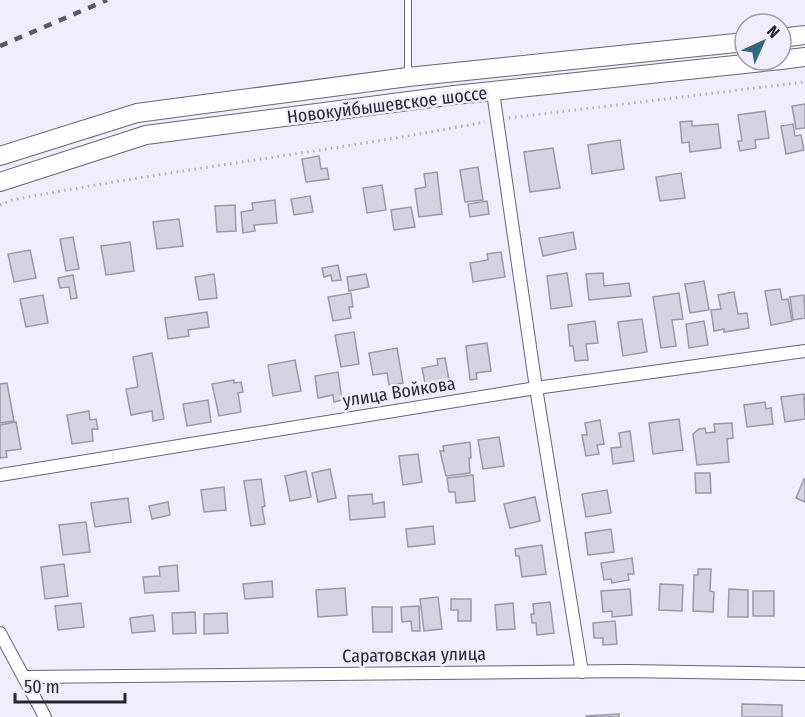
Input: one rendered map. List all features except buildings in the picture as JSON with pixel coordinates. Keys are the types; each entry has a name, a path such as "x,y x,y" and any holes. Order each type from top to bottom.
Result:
{"main road":[{"name":"Новокуйбышевское шоссе","path":"0,156 137,113 408,77 733,43"},
{"name":"Новокуйбышевское шоссе","path":"0,182 146,135 493,92 733,65"}],"street":[{"path":"493,92 536,388 582,672"},
{"name":"улица Войкова","path":"0,475 536,388 805,351"},
{"path":"0,633 45,717"},
{"name":"Саратовская улица","path":"24,677 582,672 805,674"}],"lane":[{"path":"408,0 408,77"}],"path":[{"path":"0,205 12,200 100,183 412,136 497,120 805,82"}],"railway":[{"path":"0,46 107,0"}]}
